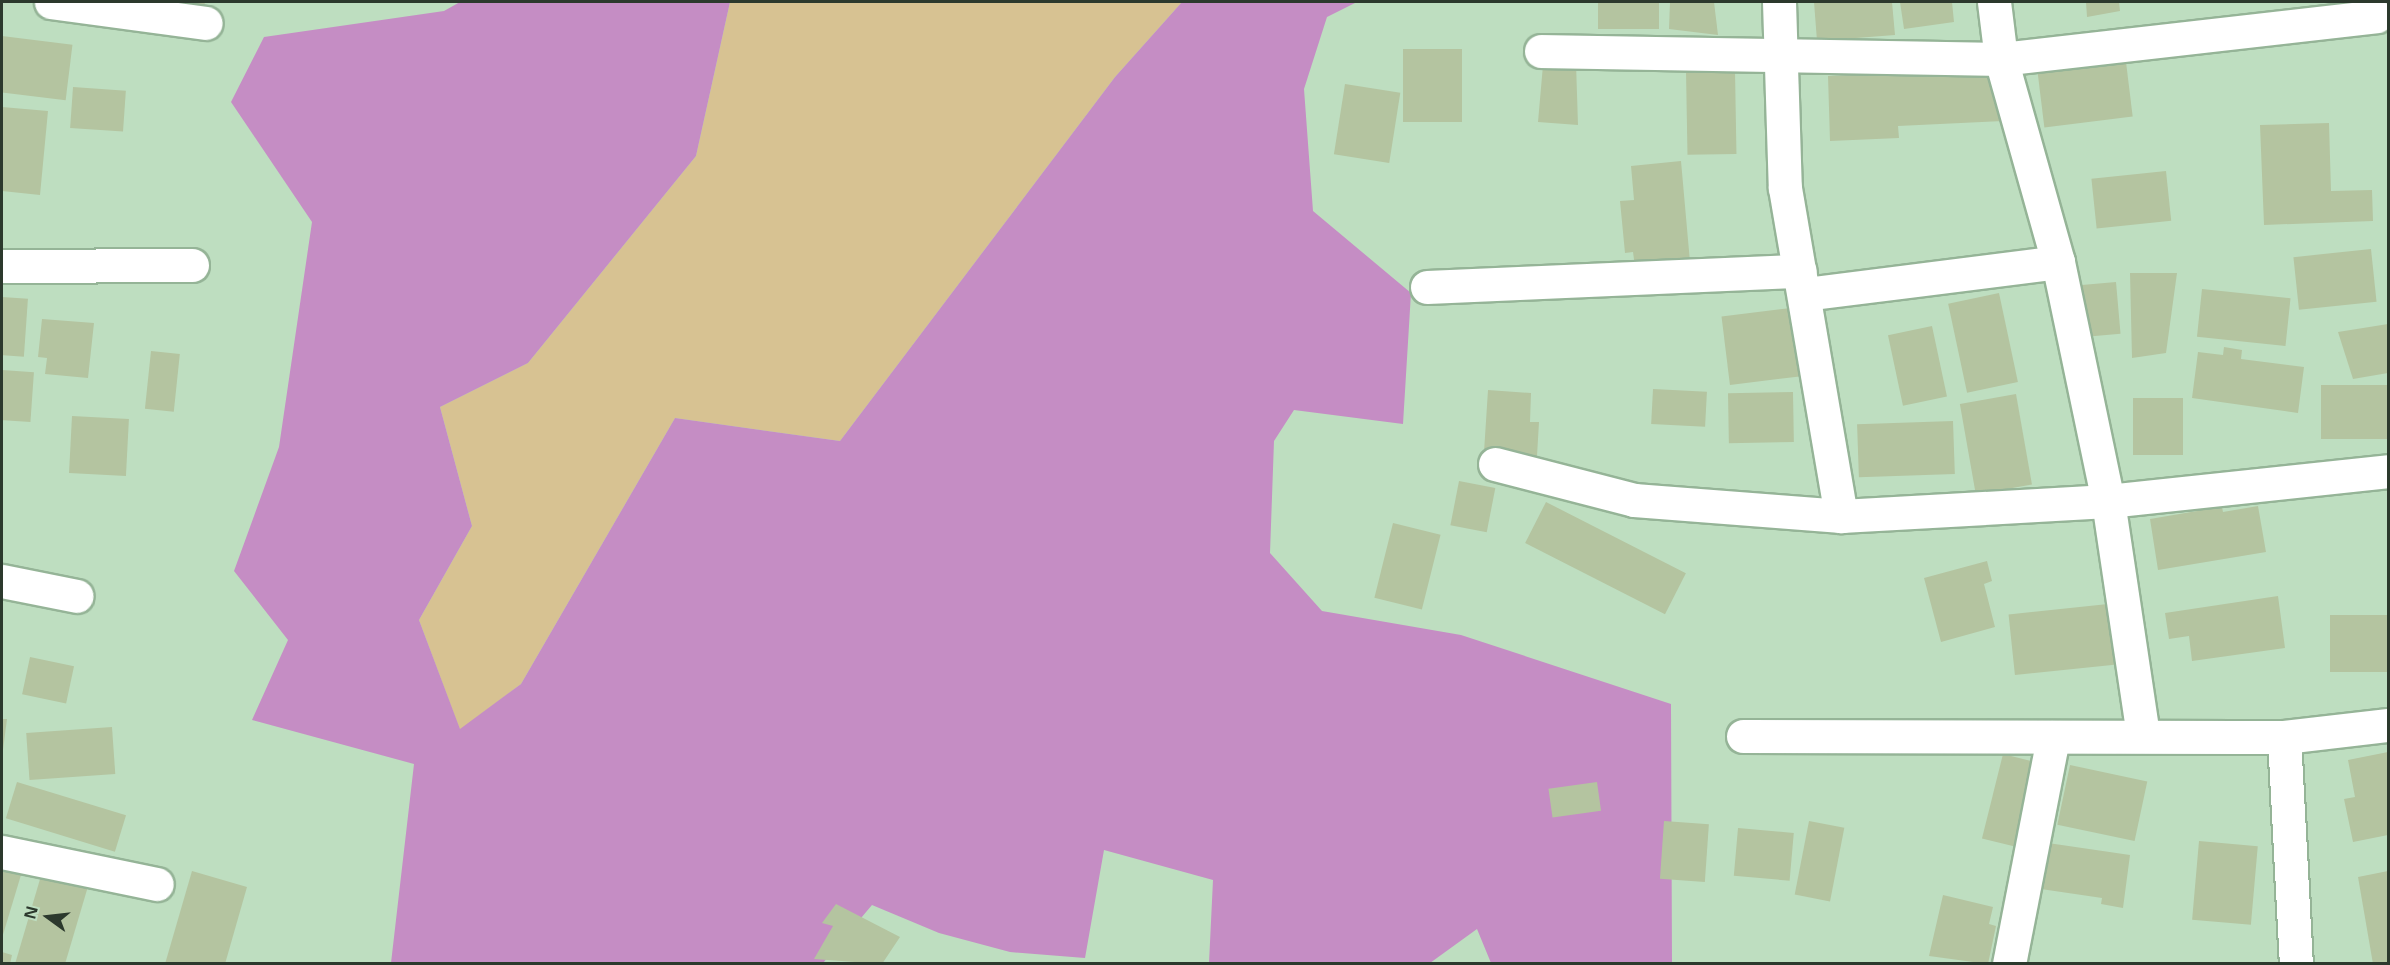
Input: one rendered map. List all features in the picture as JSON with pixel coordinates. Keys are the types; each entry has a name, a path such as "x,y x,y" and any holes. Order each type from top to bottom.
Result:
{"street":[{"path":"51,2 206,23"},
{"path":"1779,2 1778,56 1785,188 1841,516"},
{"path":"1994,2 2001,59 2058,262 2108,501 2143,734"},
{"path":"1542,51 2001,59 2380,20"},
{"path":"1427,287 1803,283 2058,262"},
{"path":"2,266 192,264"},
{"path":"1495,464 1634,500 1841,516 2108,501 2388,471"},
{"path":"2,581 76,597"},
{"path":"1743,736 2143,734 2284,737 2388,725"},
{"path":"2009,963 2053,736"},
{"path":"2284,737 2296,963"},
{"path":"2,852 157,884"}],"shaded area":[{"path":"460,2 730,2 696,156 528,363 440,407 472,526 419,620 460,729 521,684 675,418 840,441 1115,77 1182,2 1357,2 1327,17 1304,89 1313,211 1411,293 1403,424 1294,410 1274,441 1270,553 1322,611 1461,635 1671,704 1672,963 1491,963 1477,929 1430,963 1209,963 1213,880 1104,850 1085,958 1010,952 939,933 872,905 823,963 391,963 414,764 252,720 288,640 234,571 279,447 312,222 231,102 264,37 444,11"},
{"path":"730,2 1182,2 1115,77 840,441 675,418 521,684 460,730 419,620 472,526 440,407 528,363 696,156"}],"building":[{"path":"173,2 205,2 204,7"},
{"path":"1598,2 1659,2 1659,29 1598,29"},
{"path":"1670,2 1714,2 1718,35 1669,29"},
{"path":"1814,2 1892,2 1895,35 1817,41"},
{"path":"1900,2 1952,2 1954,22 1904,29"},
{"path":"2086,2 2119,2 2120,11 2087,17"},
{"path":"2,36 72,45 66,100 2,92"},
{"path":"1403,49 1462,49 1462,122 1403,122"},
{"path":"2126,62 2133,117 2044,127 2038,73"},
{"path":"1576,63 1578,125 1538,122 1543,65"},
{"path":"2002,69 2003,121 1898,126 1899,138 1830,141 1828,76"},
{"path":"1735,70 1736,154 1687,155 1686,71"},
{"path":"1345,84 1400,93 1389,163 1334,154"},
{"path":"73,87 126,91 123,132 70,128"},
{"path":"2,107 48,111 40,195 2,191"},
{"path":"2329,123 2331,191 2372,190 2373,221 2264,225 2260,125"},
{"path":"1681,161 1690,262 1635,267 1633,252 1625,253 1620,201 1634,200 1631,166"},
{"path":"2166,171 2171,221 2097,229 2091,179"},
{"path":"2371,249 2377,302 2299,310 2293,257"},
{"path":"2130,273 2177,273 2166,353 2132,358"},
{"path":"2116,282 2121,334 2081,337 2076,285"},
{"path":"2202,289 2291,298 2285,346 2197,337"},
{"path":"1999,293 2018,382 1967,393 1948,304"},
{"path":"2,297 28,299 24,357 2,355"},
{"path":"1791,308 1799,376 1730,385 1722,317"},
{"path":"42,319 94,323 88,378 45,374 47,358 38,357"},
{"path":"2388,324 2388,373 2353,379 2338,332"},
{"path":"1932,326 1947,396 1903,406 1888,335"},
{"path":"2224,347 2242,350 2241,359 2304,367 2298,413 2192,398 2198,352 2223,355"},
{"path":"151,351 180,354 174,412 145,409"},
{"path":"2,370 34,372 30,422 2,420"},
{"path":"2321,385 2388,385 2388,439 2321,439"},
{"path":"1653,389 1707,392 1705,427 1651,424"},
{"path":"1488,390 1531,393 1530,422 1539,422 1537,456 1484,452"},
{"path":"1793,392 1794,442 1729,443 1728,393"},
{"path":"2016,394 2032,485 1976,495 1960,404"},
{"path":"2133,398 2183,398 2183,455 2133,455"},
{"path":"72,416 129,419 126,476 69,473"},
{"path":"1953,421 1955,474 1859,477 1857,424"},
{"path":"1459,481 1495,488 1487,532 1450,525"},
{"path":"2220,497 2223,512 2258,506 2266,552 2158,570 2150,519 2197,511 2196,501"},
{"path":"1546,502 1686,573 1665,614 1525,543"},
{"path":"1393,523 1441,535 1422,610 1374,598"},
{"path":"1987,561 1992,581 1984,584 1995,627 1941,642 1924,578"},
{"path":"2278,596 2285,648 2192,661 2189,636 2169,639 2165,613"},
{"path":"2108,604 2114,665 2015,675 2009,614"},
{"path":"2330,615 2388,615 2388,672 2330,672"},
{"path":"30,657 74,666 66,704 22,694"},
{"path":"2,719 7,719 3,750 2,750"},
{"path":"112,727 115,774 29,780 26,733"},
{"path":"2388,752 2388,835 2353,842 2344,799 2355,797 2348,760"},
{"path":"2003,754 2038,763 2017,847 1982,838"},
{"path":"2070,765 2147,781 2135,841 2057,825"},
{"path":"17,782 126,815 115,852 6,818"},
{"path":"1597,782 1601,811 1553,818 1548,789"},
{"path":"1664,821 1709,824 1705,882 1660,879"},
{"path":"1809,821 1844,828 1830,901 1795,895"},
{"path":"1738,828 1794,833 1790,881 1734,876"},
{"path":"2199,841 2258,846 2251,925 2192,920"},
{"path":"2048,843 2130,855 2123,908 2101,904 2102,898 2041,889"},
{"path":"2,858 24,865 2,938"},
{"path":"43,869 89,883 65,964 15,964"},
{"path":"192,871 247,887 225,964 165,964"},
{"path":"2388,871 2388,964 2373,964 2358,877"},
{"path":"1943,895 1993,907 1989,924 1996,926 1988,964 1929,956"},
{"path":"836,904 900,937 882,964 814,959 833,926 822,923"},
{"path":"2,952 12,955 10,964 2,964"}]}
